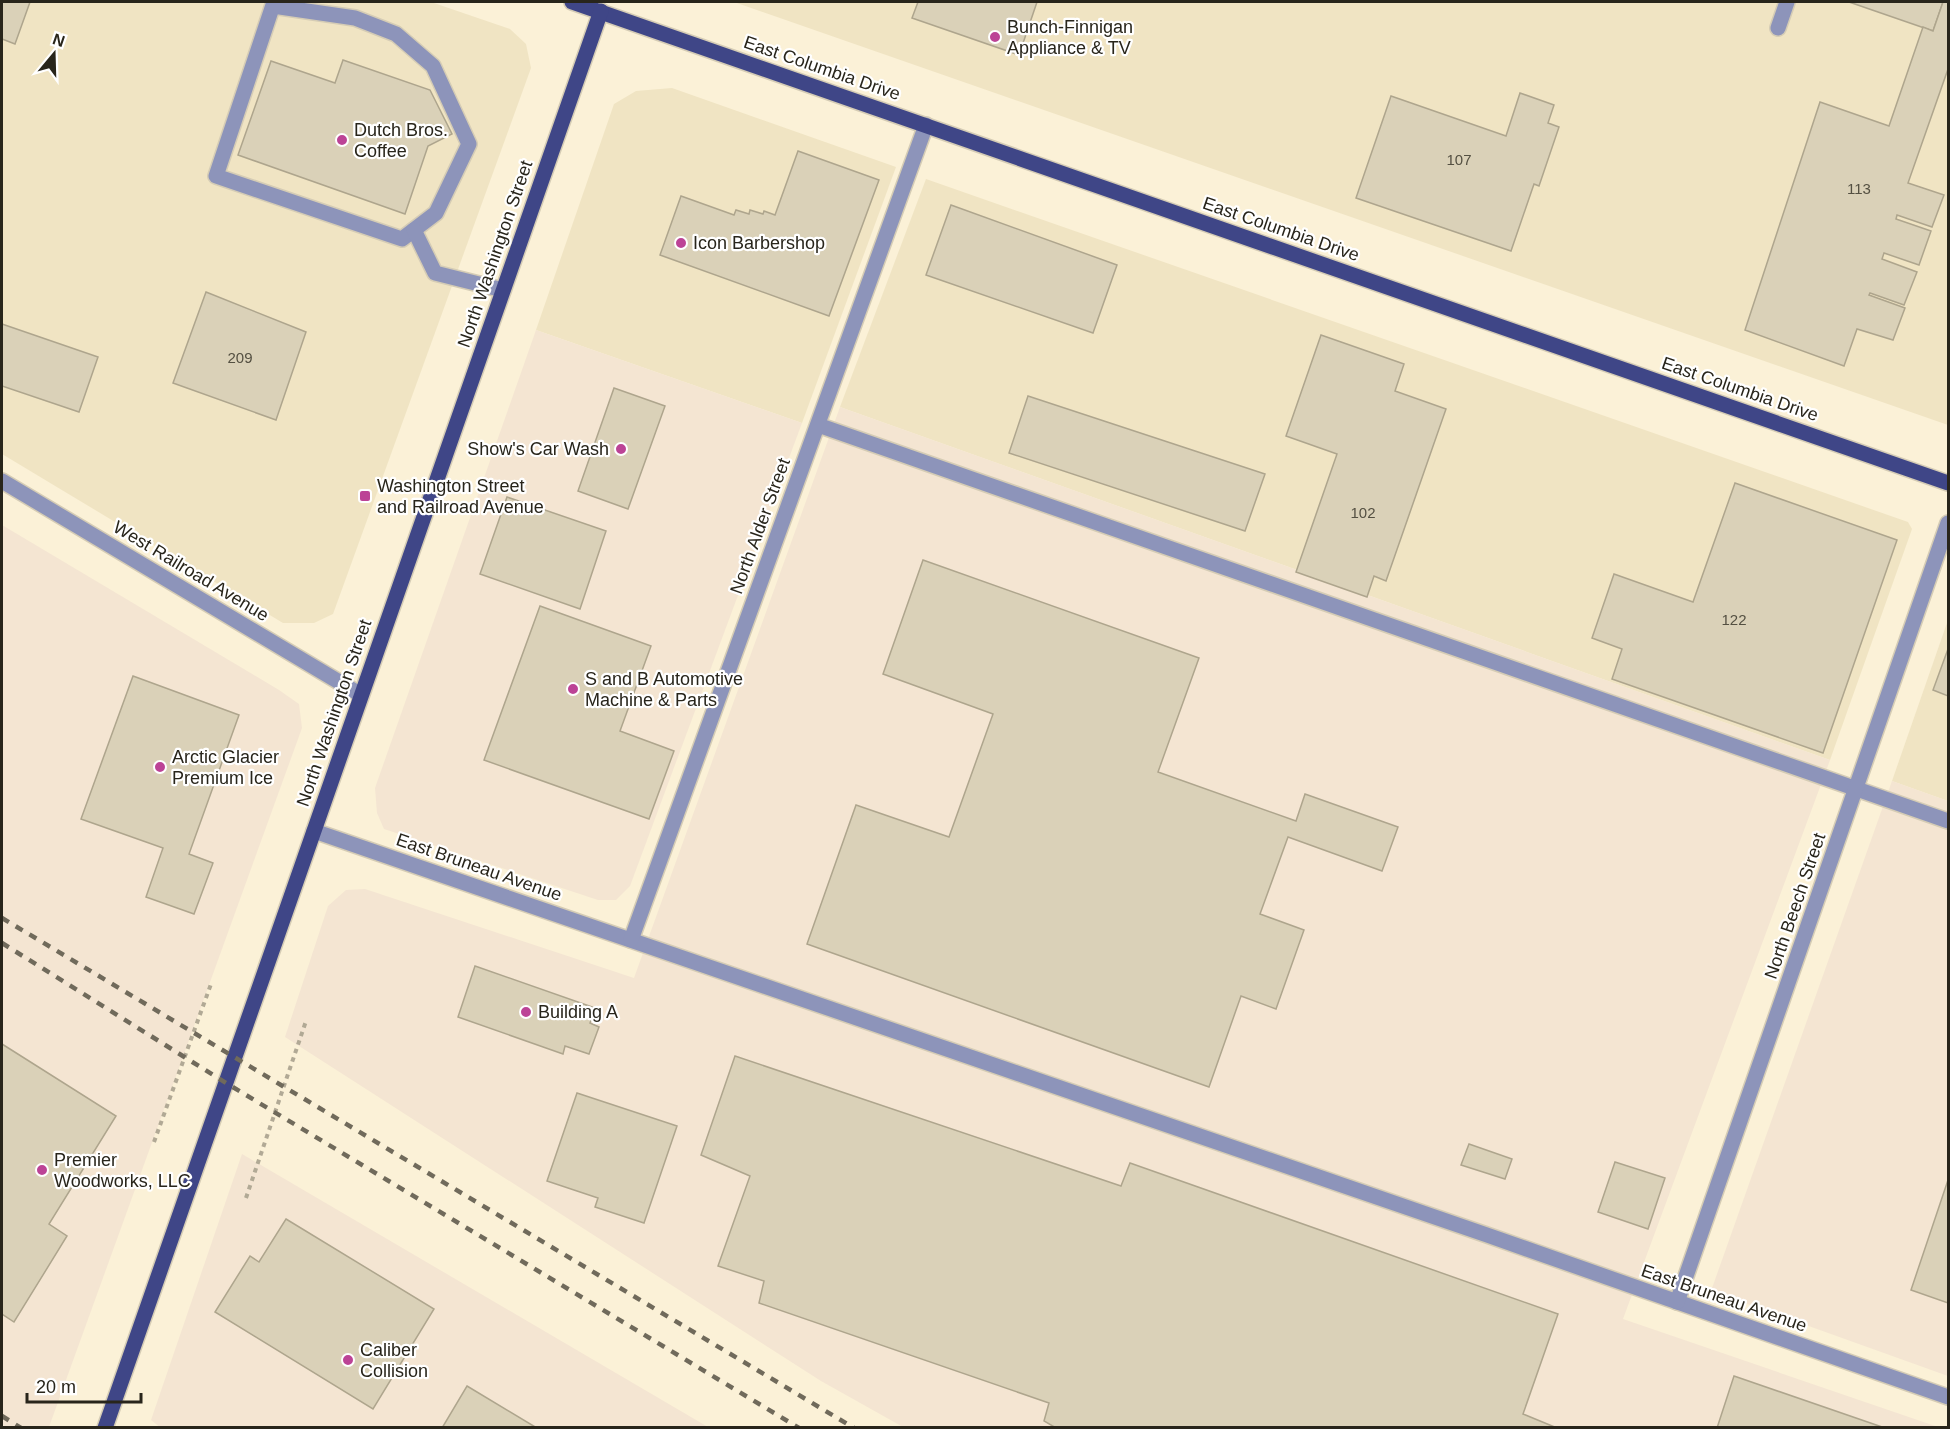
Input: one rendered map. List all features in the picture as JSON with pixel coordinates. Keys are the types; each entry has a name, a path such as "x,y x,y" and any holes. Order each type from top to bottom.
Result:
{"main road":[{"name":"East Columbia Drive","path":"572,2 603,6 926,125 1948,483"},
{"name":"North Washington Street","path":"105,1428 603,6"}],"street":[{"path":"1778,28 1787,2"},
{"path":"274,4 355,18 396,34 433,66 469,144 436,213 402,239 216,176 274,4"},
{"name":"North Alder Street","path":"631,940 926,125"},
{"path":"414,230 435,273 503,290"},
{"path":"818,425 1948,821"},
{"name":"West Railroad Avenue","path":"2,481 362,695"},
{"name":"North Beech Street","path":"1677,1302 1948,523"},
{"name":"East Bruneau Avenue","path":"314,831 1487,1235 1948,1397"}],"path":[{"path":"154,1142 211,984"},
{"path":"246,1198 306,1021"}],"shaded area":[{"path":"2,2 431,2 510,29 526,44 531,68 333,614 314,623 283,623 2,454"},
{"path":"734,2 1948,2 1948,425"},
{"path":"672,88 896,167 802,423 536,330 614,104 636,91"},
{"path":"926,179 1908,522 1912,529 1830,760 840,407"},
{"path":"536,330 802,423 630,886 616,900 598,900 384,829 377,813 375,788"},
{"path":"840,407 1830,760 1623,1319 1938,1427 903,1427 821,1381 285,1037 328,906 346,890 365,889 634,978"},
{"path":"2,525 279,690 299,704 302,728 49,1427 6,1427 2,1425"},
{"path":"1948,620 1948,801 1892,781"},
{"path":"1892,781 1948,801 1948,1376 1711,1291"},
{"path":"242,1154 708,1427 161,1428 151,1420"}],"building":[{"path":"2,2 30,2 15,44 2,39"},
{"name":"Bunch-Finnigan Appliance & TV","path":"918,2 1037,2 1019,55 912,18"},
{"path":"1849,2 1943,2 1933,31"},
{"path":"1943,2 1948,2 1948,69 1908,183 1944,195 1932,227 1897,215 1896,219 1931,231 1919,265 1884,253 1882,259 1917,272 1904,305 1870,293 1869,295 1905,308 1893,340 1857,329 1844,366 1745,330 1820,102 1889,126 1923,27 1933,31"},
{"name":"Dutch Bros. Coffee","path":"343,60 430,90 452,134 428,146 405,214 238,155 271,61 335,83"},
{"path":"1520,93 1554,105 1548,123 1559,127 1539,186 1534,184 1511,251 1356,198 1391,96 1506,136"},
{"path":"798,151 879,180 829,316 660,255 681,196 734,215 736,210 749,214 750,210 775,215"},
{"path":"951,205 1117,265 1093,333 926,275"},
{"path":"206,292 306,332 276,420 173,383"},
{"path":"2,324 98,357 79,412 2,386"},
{"path":"1321,335 1404,364 1395,391 1446,409 1386,581 1374,576 1367,597 1296,572 1337,454 1286,436"},
{"name":"Show's Car Wash","path":"614,388 665,406 628,509 578,491"},
{"path":"1028,396 1265,474 1245,531 1009,453"},
{"path":"1735,483 1897,540 1823,753 1612,679 1622,649 1592,638 1614,574 1693,602"},
{"path":"507,497 606,531 580,609 480,574"},
{"path":"923,560 1199,658 1158,772 1296,821 1305,794 1398,827 1382,871 1288,837 1260,914 1304,930 1276,1009 1241,996 1209,1087 807,944 856,805 949,837 993,714 883,674"},
{"name":"S and B Automotive Machine & Parts","path":"540,606 651,646 620,731 674,751 649,819 484,760"},
{"path":"1948,649 1948,696 1933,690"},
{"name":"Arctic Glacier Premium Ice","path":"133,676 239,715 189,854 213,863 194,914 146,897 163,848 81,819"},
{"name":"Building A","path":"475,966 595,1008 590,1023 599,1027 589,1054 565,1046 563,1054 458,1017"},
{"name":"Premier Woodworks, LLC","path":"2,1044 116,1116 49,1224 67,1236 14,1322 2,1314"},
{"path":"735,1056 1121,1186 1130,1163 1558,1314 1523,1414 1557,1428 1056,1428 1044,1421 1049,1403 759,1303 764,1281 718,1266 750,1176 701,1155"},
{"path":"577,1093 677,1126 644,1223 595,1207 598,1198 547,1181"},
{"path":"1469,1144 1512,1159 1505,1179 1461,1165"},
{"path":"1615,1162 1665,1178 1648,1229 1598,1212"},
{"path":"1948,1180 1948,1303 1911,1290"},
{"name":"Caliber Collision","path":"286,1219 434,1309 373,1409 215,1312 250,1256 259,1262"},
{"path":"1734,1376 1885,1428 1717,1428"},
{"path":"467,1386 537,1428 442,1428"}],"railway":[{"path":"2,918 854,1428"},
{"path":"2,943 226,1083 799,1428"},
{"path":"2,1416 21,1428"}],"place":[{"name":"Bunch-Finnigan Appliance & TV","path":"995,37"},
{"name":"Dutch Bros. Coffee","path":"342,140"},
{"name":"Icon Barbershop","path":"681,243"},
{"name":"Show's Car Wash","path":"621,449"},
{"name":"Washington Street and Railroad Avenue","path":"365,496"},
{"name":"S and B Automotive Machine & Parts","path":"573,689"},
{"name":"Arctic Glacier Premium Ice","path":"160,767"},
{"name":"Building A","path":"526,1012"},
{"name":"Premier Woodworks, LLC","path":"42,1170"},
{"name":"Caliber Collision","path":"348,1360"}]}
